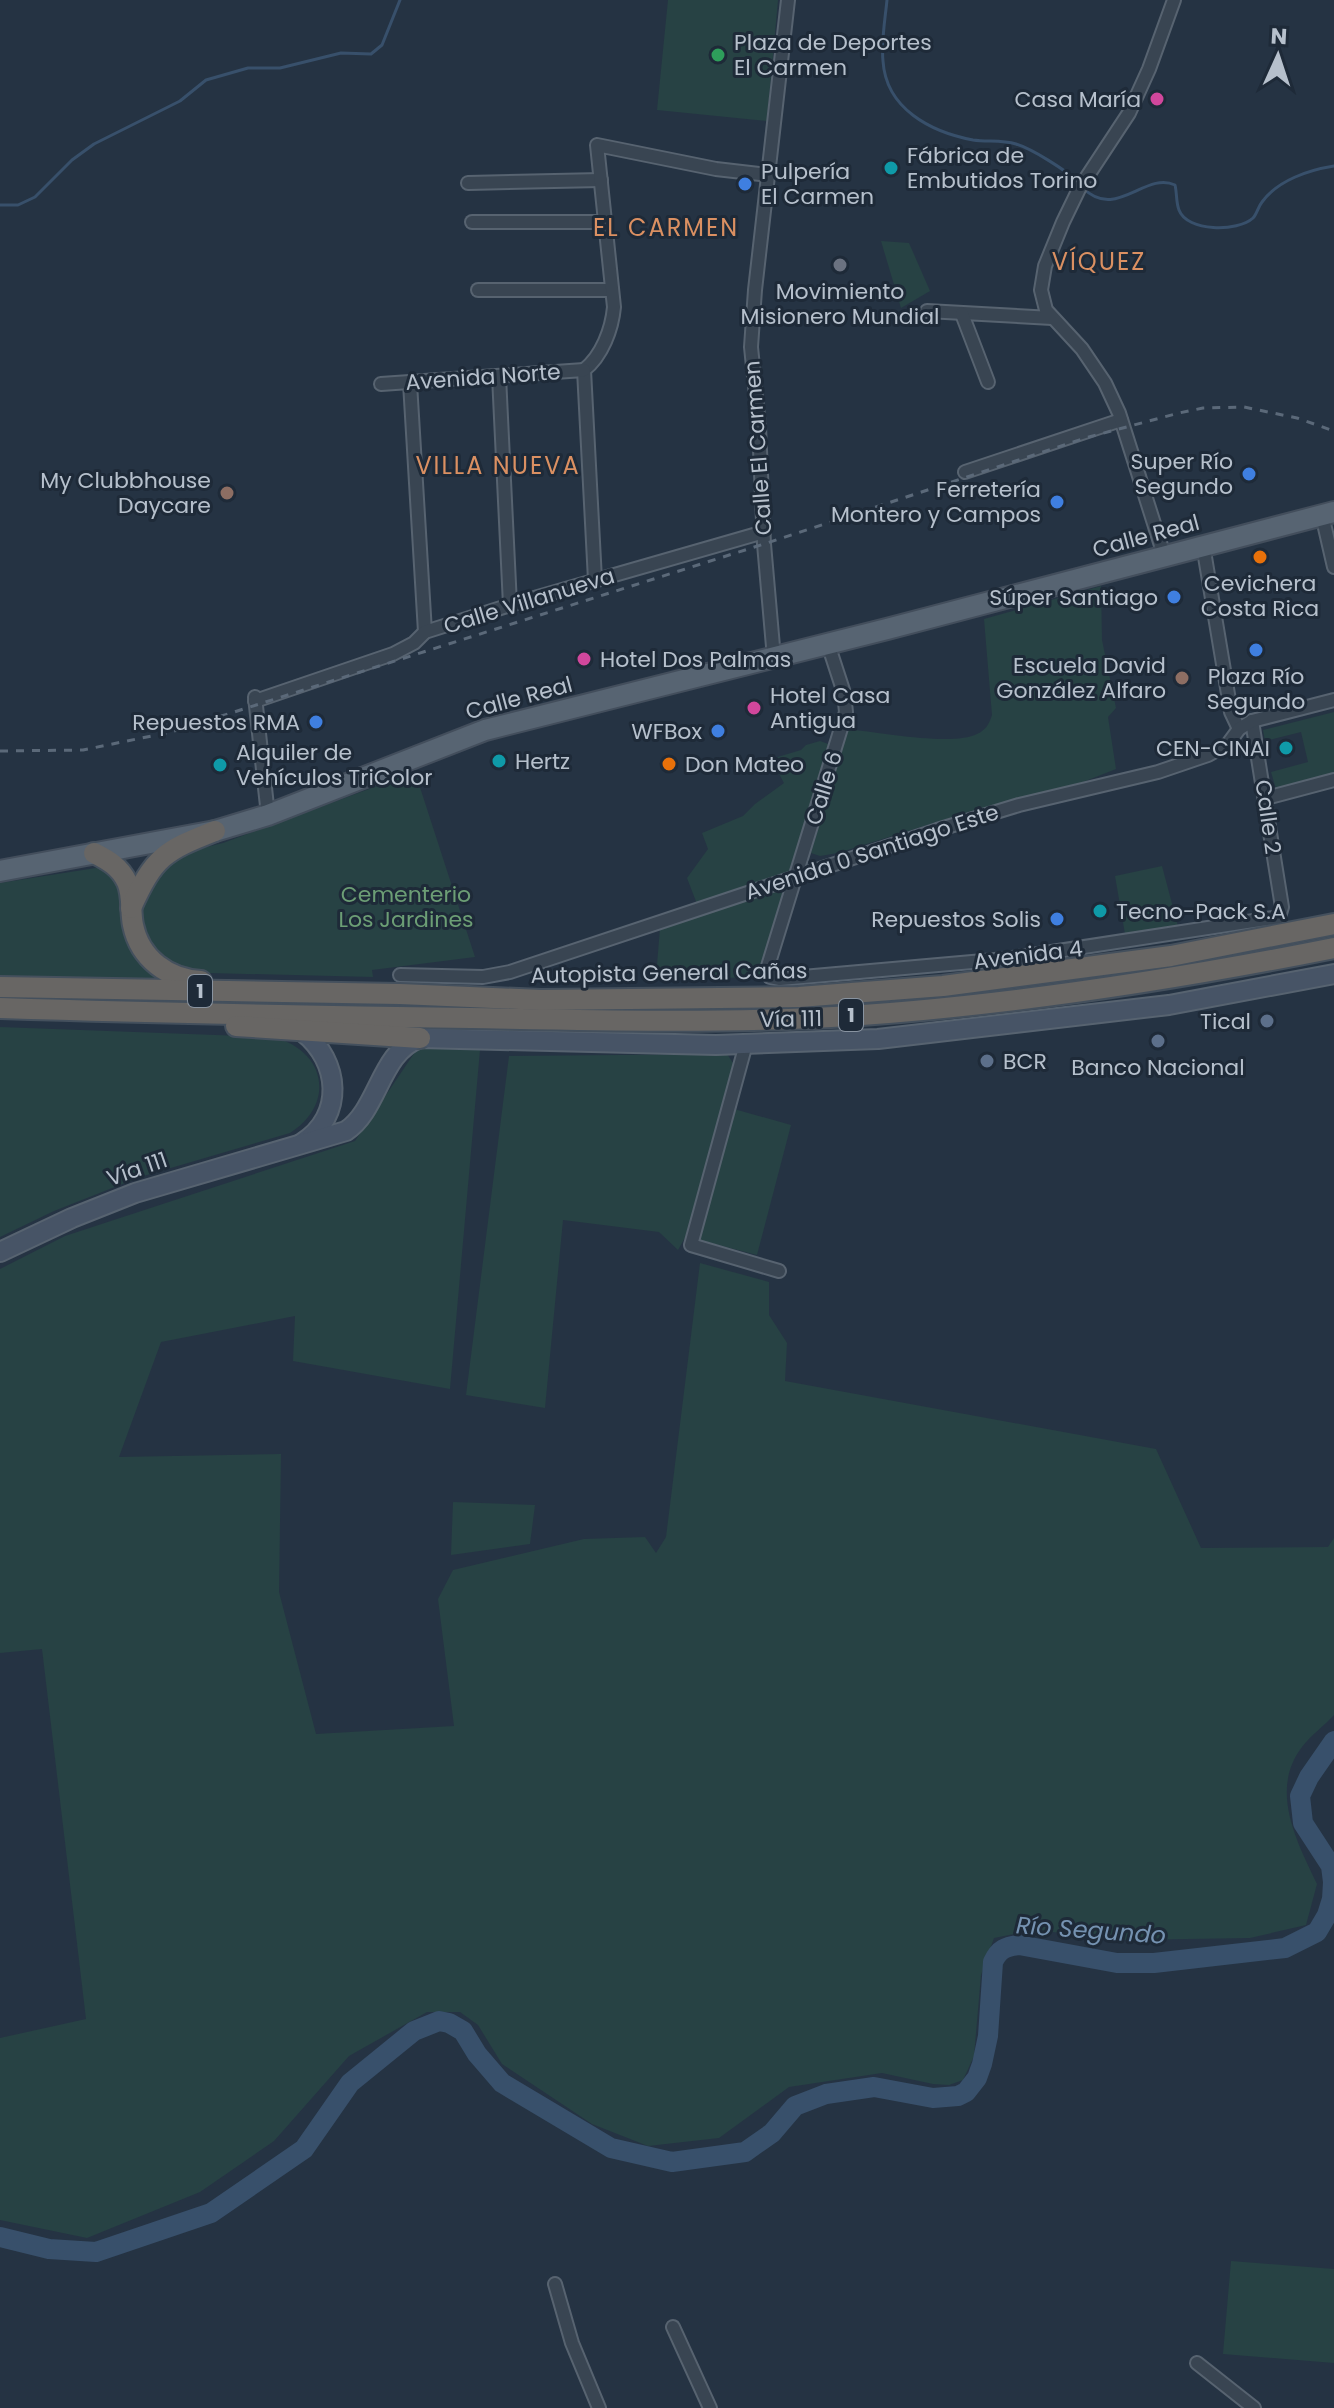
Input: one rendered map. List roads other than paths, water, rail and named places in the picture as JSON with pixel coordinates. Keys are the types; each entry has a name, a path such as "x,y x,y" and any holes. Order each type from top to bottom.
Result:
{"highway":[{"path":"131,908 160,857 175,847 215,831"},
{"path":"94,853 107,859 126,880 136,938 158,967 174,975 192,981 400,985"},
{"name":"Autopista General Cañas","path":"0,987 400,985 541,1000 799,997 943,986 1171,956 1334,924"},
{"name":"Autopista General Cañas","path":"0,1008 616,1020 814,1018 945,1008 1091,989 1334,948"},
{"path":"56,1010 303,1032 420,1038"}],"main road":[{"name":"Calle Real","path":"0,871 215,831 268,815 485,730 1328,513"},
{"name":"Vía 111","path":"0,1252 135,1193 334,1137 353,1127 399,1051 420,1038 627,1045 878,1039 1180,1004 1334,974"},
{"name":"Vía 111","path":"295,1147 306,1141 324,1122 333,1098 328,1061 321,1049 303,1032"}],"street":[{"name":"Calle El Carmen","path":"774,658 751,347 788,0"},
{"path":"1164,555 1121,420 1096,368 1052,318 1043,303 1041,290 1045,266 1081,184 1115,138 1129,113 1174,0"},
{"path":"595,580 584,370 591,364 610,331 614,307 597,145 716,169 769,175"},
{"path":"468,183 601,180"},
{"path":"472,222 606,222"},
{"path":"478,290 612,290"},
{"path":"927,311 1052,318"},
{"path":"962,314 988,382"},
{"name":"Avenida Norte","path":"381,384 584,370"},
{"path":"499,376 510,605"},
{"path":"410,383 425,632"},
{"path":"965,472 1121,420"},
{"path":"1328,513 1334,567"},
{"name":"Calle Villanueva","path":"268,815 255,697 393,654 414,643 425,632 764,532"},
{"path":"1203,545 1231,712 1239,729"},
{"name":"Calle 6","path":"770,977 768,966 846,712 844,693 828,644"},
{"name":"Avenida 0 Santiago Este","path":"400,985 498,976 797,875 1019,805 1158,772 1208,755 1228,744 1239,729 1252,721 1334,700"},
{"name":"Calle 2","path":"1252,721 1282,912"},
{"path":"1266,798 1334,780"},
{"name":"Avenida 4","path":"770,977 780,979 1006,959 1272,919 1282,912"},
{"path":"746,1044 691,1245 779,1271"},
{"path":"555,2284 572,2343 599,2408"},
{"path":"673,2327 708,2405 692,2408"},
{"path":"1197,2363 1254,2408"}],"waterway":[{"path":"0,205 18,205 35,197 72,160 94,144 180,101 206,80 248,68 280,68 341,53 371,54 382,45 400,0"},
{"path":"887,0 883,39 886,78 892,92 913,116 957,136 1016,144 1057,166 1078,182"},
{"path":"1083,188 1095,197 1107,199 1119,198 1153,184 1164,182 1175,185 1178,207 1184,217 1202,226 1225,227 1246,223 1253,218 1269,194 1285,182 1304,173 1334,166"},
{"name":"Río Segundo","path":"0,2237 49,2249 96,2252 211,2213 304,2149 350,2083 414,2031 439,2021 463,2031 477,2054 502,2083 611,2148 672,2162 745,2152 772,2133 795,2106 826,2094 874,2087 933,2098 958,2096 966,2092 977,2078 982,2064 988,2036 993,1962 1006,1948 1019,1945 1117,1963 1154,1963 1285,1948 1317,1932 1327,1915 1333,1882 1331,1866 1303,1823 1300,1796 1334,1741"}],"railway":[{"path":"0,751 83,750 171,732 764,544 1085,438 1179,413 1203,408 1244,407 1297,418 1334,431"}],"place":[{"name":"Plaza de Deportes El Carmen","path":"718,55"},
{"name":"Casa María","path":"1157,99"},
{"name":"Fábrica de Embutidos Torino","path":"891,168"},
{"name":"Pulpería El Carmen","path":"745,184"},
{"name":"Movimiento Misionero Mundial","path":"840,265"},
{"name":"Super Río Segundo","path":"1249,474"},
{"name":"My Clubbhouse Daycare","path":"227,493"},
{"name":"Ferretería Montero y Campos","path":"1057,502"},
{"name":"Cevichera Costa Rica","path":"1260,557"},
{"name":"Súper Santiago","path":"1174,597"},
{"name":"Plaza Río Segundo","path":"1256,650"},
{"name":"Hotel Dos Palmas","path":"584,659"},
{"name":"Escuela David González Alfaro","path":"1182,678"},
{"name":"Hotel Casa Antigua","path":"754,708"},
{"name":"Repuestos RMA","path":"316,722"},
{"name":"WFBox","path":"718,731"},
{"name":"CEN-CINAI","path":"1286,748"},
{"name":"Hertz","path":"499,761"},
{"name":"Don Mateo","path":"669,764"},
{"name":"Alquiler de Vehículos TriColor","path":"220,765"},
{"name":"Tecno-Pack S.A","path":"1100,911"},
{"name":"Repuestos Solis","path":"1057,919"},
{"name":"Tical","path":"1267,1021"},
{"name":"Banco Nacional","path":"1158,1041"},
{"name":"BCR","path":"987,1061"}],"district":[{"name":"EL CARMEN","path":"666,227"},
{"name":"VÍQUEZ","path":"1099,261"},
{"name":"VILLA NUEVA","path":"498,465"}],"park label":[{"name":"Cementerio Los Jardines","path":"406,906"}]}
